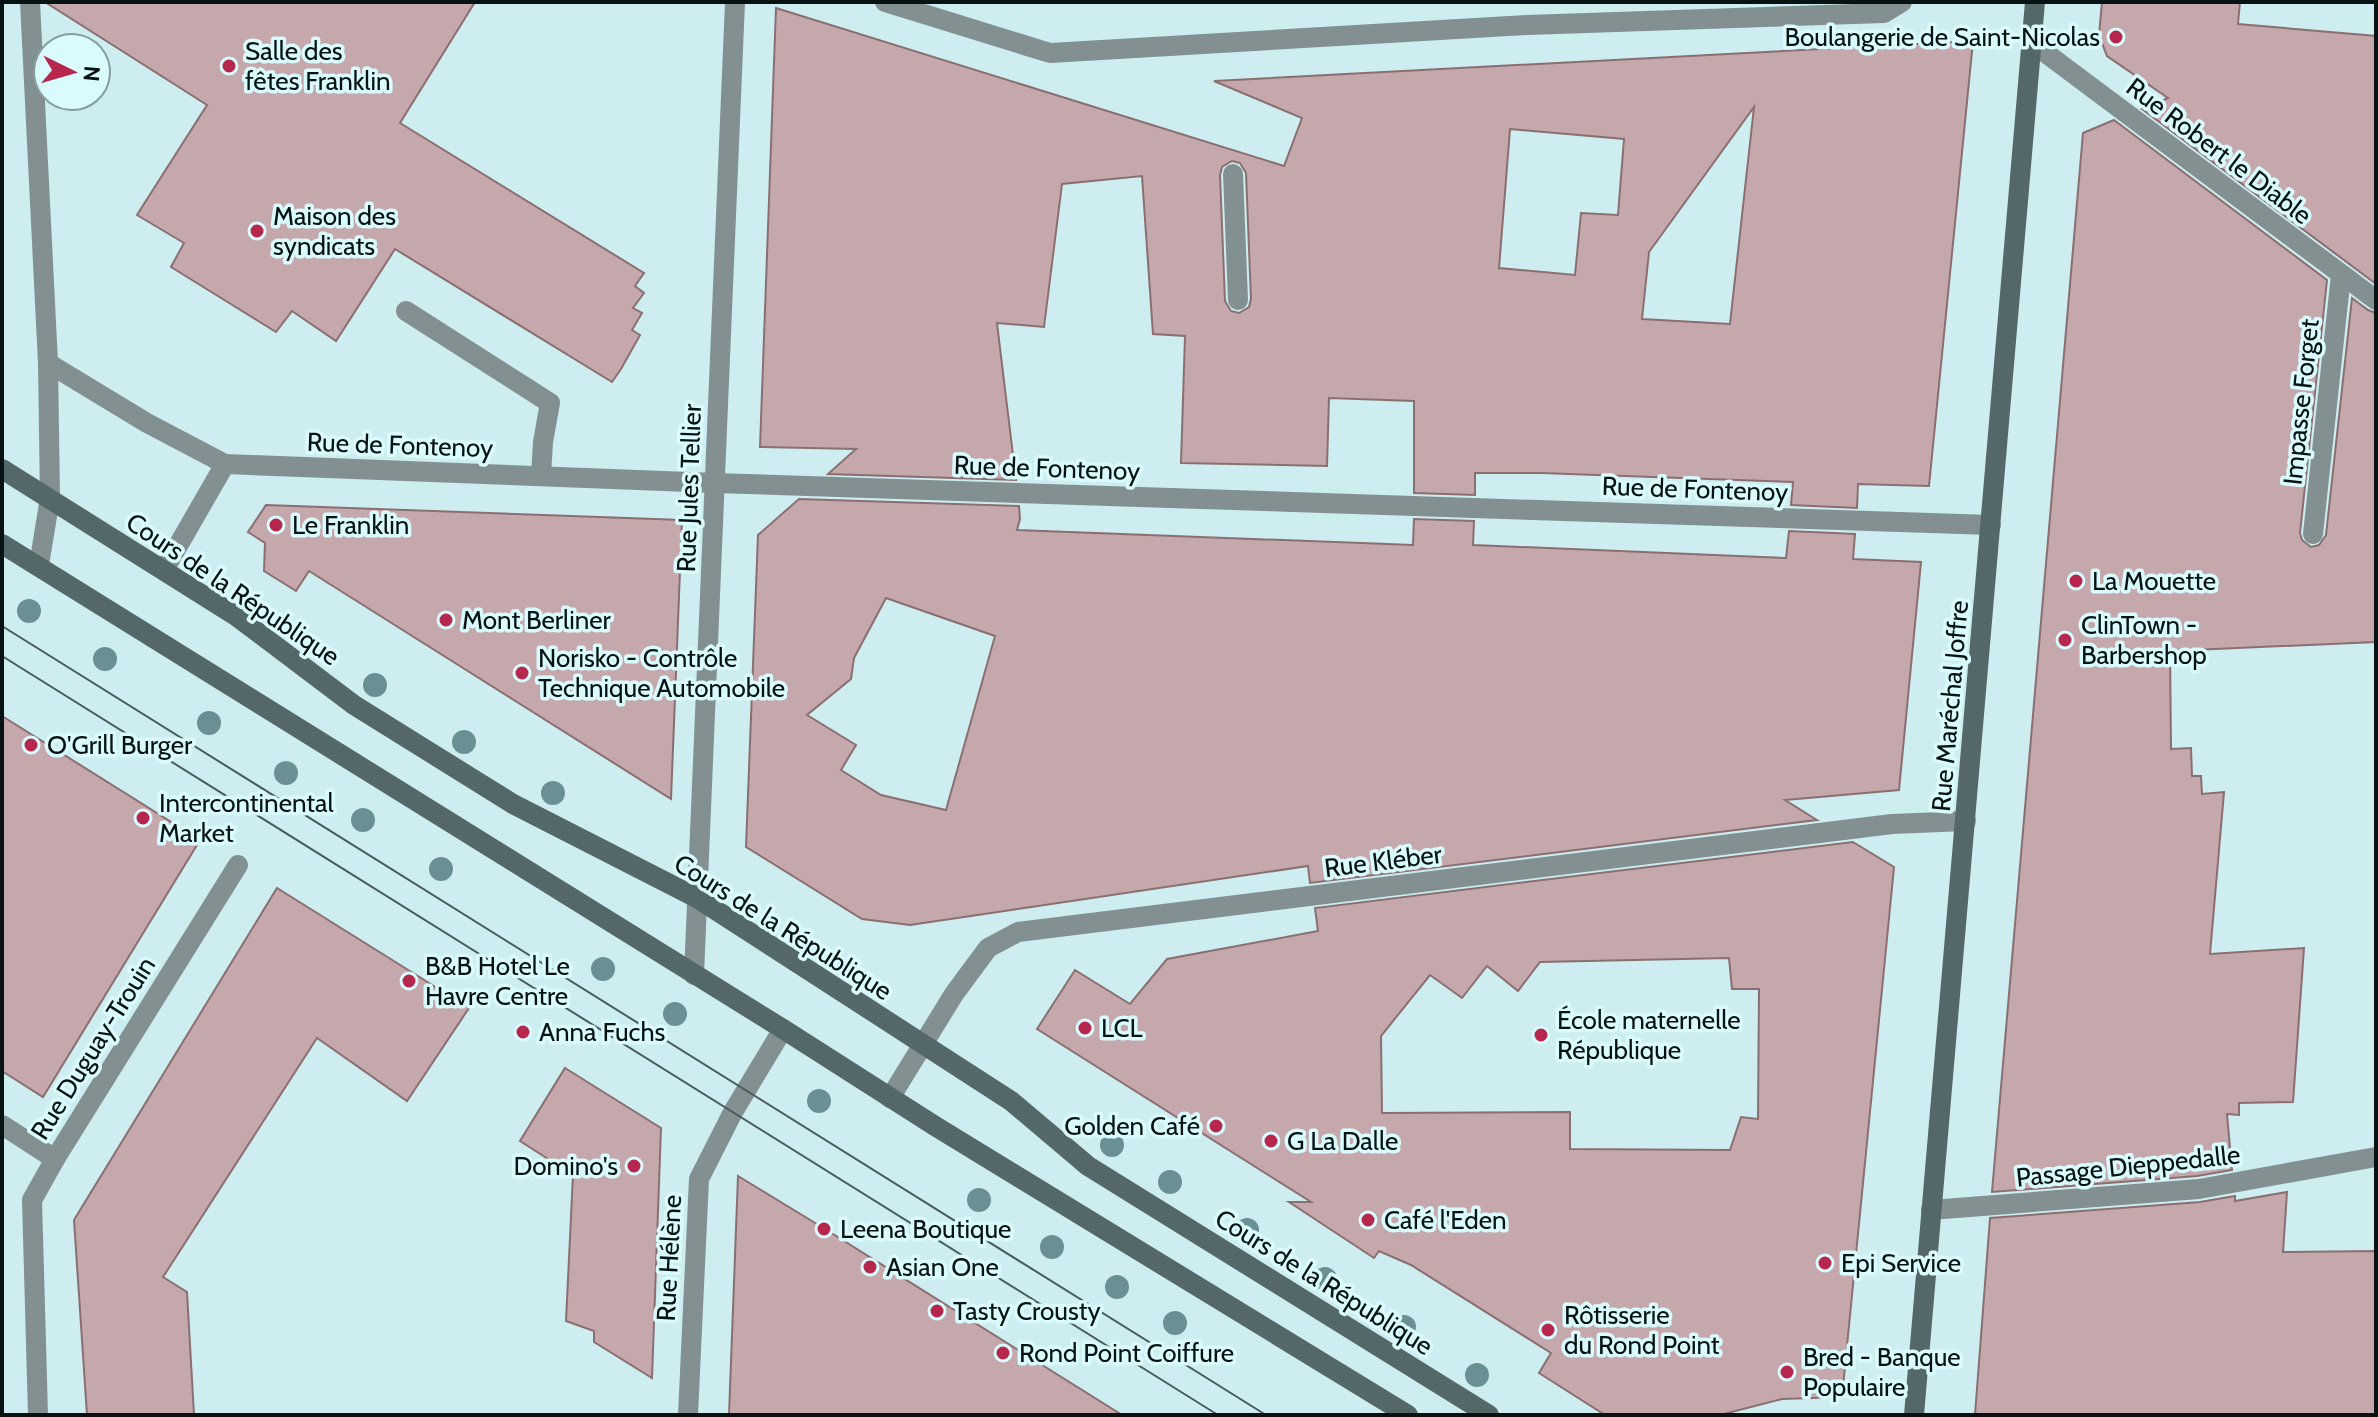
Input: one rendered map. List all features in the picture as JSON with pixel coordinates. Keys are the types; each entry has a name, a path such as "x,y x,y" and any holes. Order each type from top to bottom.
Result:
{"main road":[{"name":"Rue Maréchal Joffre","path":"1914,1415 2035,2"},
{"name":"Cours de la République","path":"2,469 236,616 354,705 499,796 697,898 1011,1101 1088,1166 1489,1415"},
{"path":"2,544 890,1098 1408,1415"}],"street":[{"path":"30,2 48,363 50,498 39,565"},
{"name":"Rue Jules Tellier","path":"694,975 735,2"},
{"path":"885,2 1050,53 1527,25 1884,13 1902,2"},
{"name":"Rue Robert le Diable","path":"2031,42 2376,300"},
{"path":"1233,174 1238,300"},
{"name":"Impasse Forget","path":"2313,534 2341,275"},
{"path":"406,311 550,403 541,476"},
{"path":"48,363 147,423 225,464 164,570"},
{"name":"Rue de Fontenoy","path":"225,464 1991,525"},
{"name":"Rue Kléber","path":"890,1098 954,994 988,948 1018,932 1892,824 1966,821"},
{"name":"Rue Duguay-Trouin","path":"38,1415 32,1200 238,865"},
{"name":"Rue Hélène","path":"688,1415 699,1179 733,1112 783,1029"},
{"path":"2,1125 55,1159"},
{"name":"Passage Dieppedalle","path":"1931,1210 2199,1189 2376,1157"}],"building":[{"path":"45,2 475,2 400,123 644,273 635,286 644,293 633,308 642,313 632,330 640,335 621,369 612,382 395,249 336,341 292,311 276,332 171,267 184,243 137,215 207,105 112,45 112,32 92,32"},
{"path":"2102,2 2240,2 2238,24 2376,36 2376,284 2142,109 2168,98 2107,56 2099,35"},
{"path":"776,8 1284,166 1302,118 1214,81 1973,41 1929,486 1858,484 1857,508 1791,505 1793,482 1541,473 1475,473 1475,495 1414,493 1414,401 1329,398 1327,466 1181,463 1185,336 1153,334 1142,176 1062,184 1044,327 997,323 1016,480 828,474 856,449 760,447","holes":["1754,107 1730,324 1642,319 1649,252","1510,129 1624,139 1618,215 1581,213 1575,275 1499,268","1232,161 1240,163 1246,173 1251,299 1249,307 1239,313 1231,311 1225,301 1222,167"]},
{"path":"2114,120 2327,280 2300,533 2302,540 2311,547 2319,545 2326,535 2352,298 2376,313 2376,642 2170,651 2171,749 2191,748 2192,776 2201,776 2202,794 2224,792 2210,954 2304,948 2293,1102 2239,1103 2239,1115 2227,1114 2232,1170 2197,1176 1992,1192 2083,133"},
{"path":"799,499 1019,506 1017,530 1413,545 1414,519 1474,521 1473,545 1786,558 1789,531 1855,534 1853,559 1921,562 1899,790 1785,800 1817,820 1310,883 1308,866 910,925 862,919 746,847 758,535","holes":["886,598 995,636 946,810 881,795 841,770 856,745 807,715 851,679 854,658"]},
{"path":"266,505 682,520 671,799 309,571 296,591 264,571 265,543 248,532"},
{"path":"2,716 200,840 43,1097 2,1071"},
{"path":"1853,842 1894,867 1842,1397 1782,1399 1720,1415 1605,1415 1539,1373 1551,1353 1411,1265 1379,1251 1374,1258 1289,1202 1311,1202 1037,1029 1075,970 1130,1004 1167,959 1318,931 1315,908","holes":["1729,958 1732,989 1759,989 1758,1119 1741,1117 1730,1150 1570,1149 1570,1112 1382,1113 1381,1036 1430,975 1462,998 1487,966 1518,991 1540,962"]},
{"path":"277,888 469,1008 407,1101 317,1038 163,1277 187,1292 194,1415 87,1415 74,1220"},
{"path":"565,1068 661,1128 652,1378 594,1342 594,1331 566,1321 573,1175 520,1141"},
{"path":"738,1176 825,1229 1122,1415 729,1415"},
{"path":"2287,1192 2283,1252 2376,1251 2376,1415 1975,1415 1990,1218 2200,1202 2235,1196 2235,1201"}],"tram line":[{"path":"2,626 1266,1415"},
{"path":"2,656 1218,1415"}],"place":[{"name":"Boulangerie de Saint-Nicolas","path":"2116,37"},
{"name":"Salle des fêtes Franklin","path":"229,66"},
{"name":"Maison des syndicats","path":"257,231"},
{"name":"Le Franklin","path":"276,525"},
{"name":"La Mouette","path":"2076,581"},
{"name":"Mont Berliner","path":"446,620"},
{"name":"ClinTown - Barbershop","path":"2065,640"},
{"name":"Norisko - Contrôle Technique Automobile","path":"522,673"},
{"name":"O'Grill Burger","path":"31,745"},
{"name":"Intercontinental Market","path":"143,818"},
{"name":"B&B Hotel Le Havre Centre","path":"409,981"},
{"name":"LCL","path":"1085,1028"},
{"name":"Anna Fuchs","path":"523,1032"},
{"name":"École maternelle République","path":"1541,1035"},
{"name":"Golden Café","path":"1216,1126"},
{"name":"G La Dalle","path":"1271,1141"},
{"name":"Domino's","path":"634,1166"},
{"name":"Café l'Eden","path":"1368,1220"},
{"name":"Leena Boutique","path":"824,1229"},
{"name":"Epi Service","path":"1825,1263"},
{"name":"Asian One","path":"870,1267"},
{"name":"Tasty Crousty","path":"937,1311"},
{"name":"Rôtisserie du Rond Point","path":"1548,1330"},
{"name":"Rond Point Coiffure","path":"1003,1353"},
{"name":"Bred - Banque Populaire","path":"1787,1372"}]}
